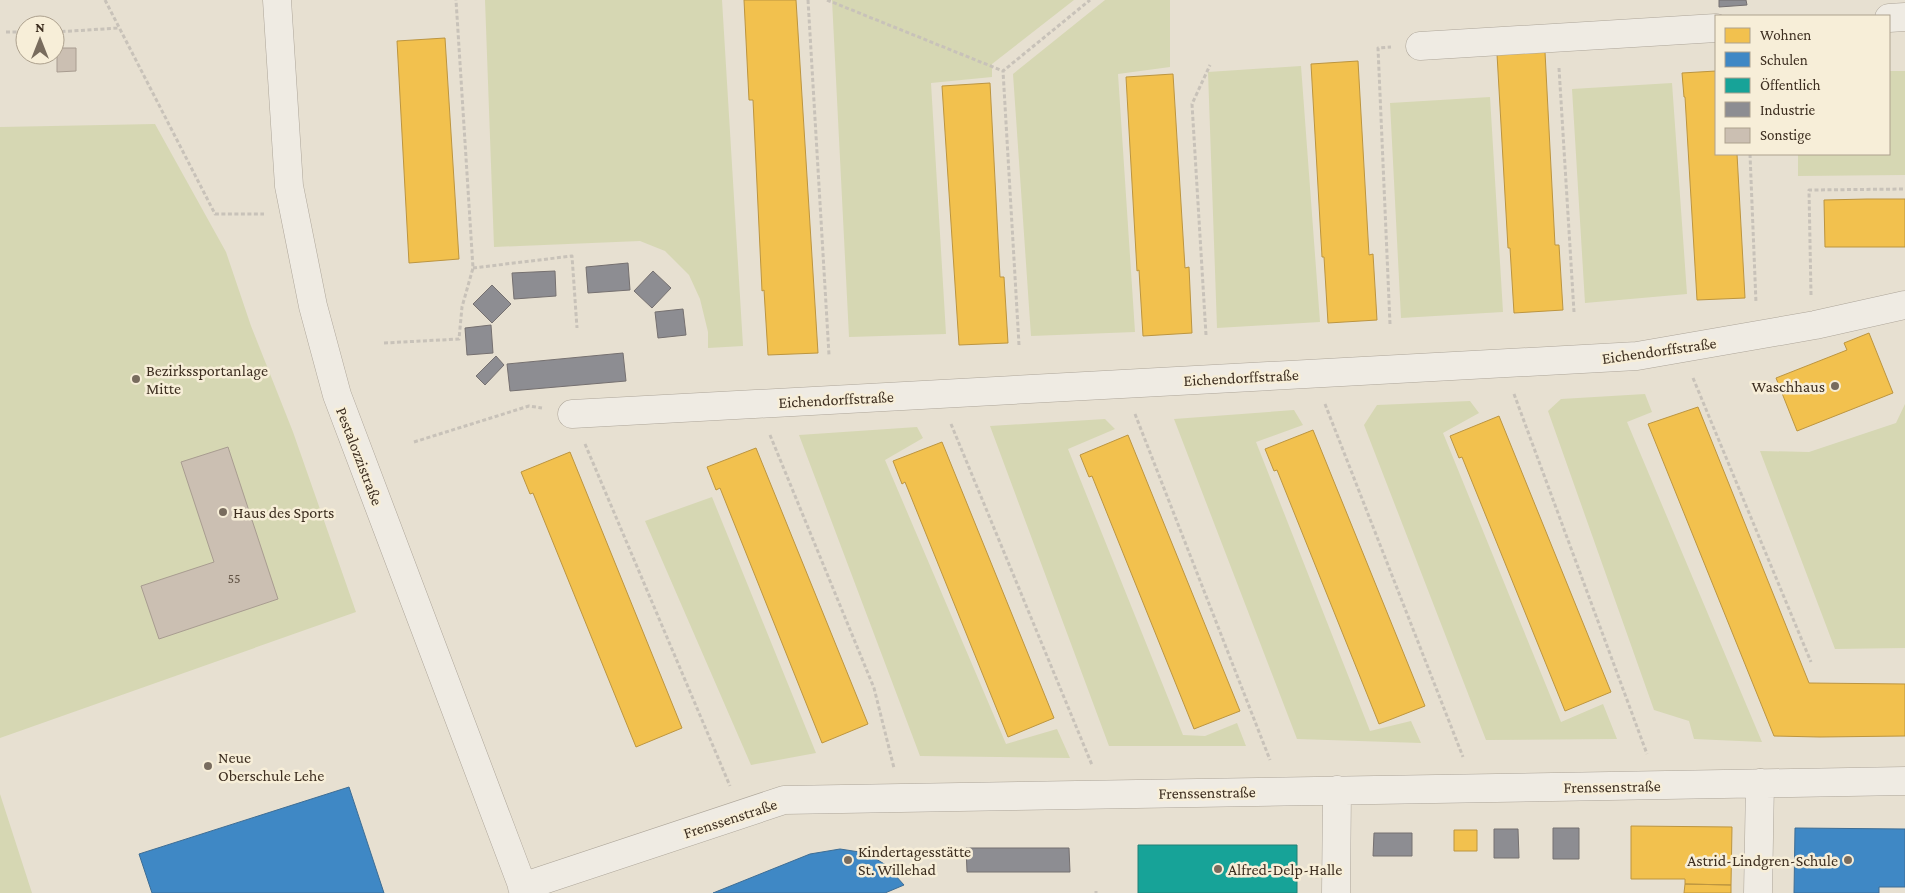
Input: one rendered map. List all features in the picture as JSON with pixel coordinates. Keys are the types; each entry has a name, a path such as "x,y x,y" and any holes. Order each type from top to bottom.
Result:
{"street":[{"name":"Pestalozzistraße","path":"277,0 289,186 313,306 337,395 524,890"},
{"path":"1890,18 1905,17"},
{"path":"1420,46 1715,28"},
{"name":"Eichendorffstraße","path":"572,414 1637,356 1814,325 1905,305"},
{"name":"Frenssenstraße","path":"524,890 784,800 1905,781"},
{"path":"1758,893 1760,783"},
{"path":"1336,893 1337,790"}],"path":[{"path":"105,0 215,214 295,214"},
{"path":"384,343 459,339 462,307 473,268 456,0"},
{"path":"808,0 830,355"},
{"path":"827,0 1003,71"},
{"path":"1003,71 1090,0"},
{"path":"65,31 120,28"},
{"path":"6,32 15,32"},
{"path":"1557,37 1574,312"},
{"path":"1390,324 1378,48 1420,46"},
{"path":"1206,335 1192,104 1210,65"},
{"path":"1003,71 1019,345"},
{"path":"1750,155 1756,303"},
{"path":"1811,299 1809,190 1905,189"},
{"path":"473,268 572,256 577,328"},
{"path":"1681,349 1811,662"},
{"path":"1502,364 1658,785"},
{"path":"1313,374 1475,788"},
{"path":"1123,384 1282,791"},
{"path":"938,394 1095,772 1096,794"},
{"path":"758,403 874,688 902,798"},
{"path":"414,442 529,406 572,414 742,814"}],"green space":[{"path":"485,0 722,0 743,346 708,348 708,332 700,299 689,275 665,251 640,241 494,247"},
{"path":"832,0 1074,0 992,64 992,77 931,83 946,334 849,337"},
{"path":"1105,0 1170,0 1170,67 1118,74 1135,332 1031,336 1013,74"},
{"path":"1301,66 1320,322 1217,328 1208,72"},
{"path":"1890,71 1905,71 1905,175 1798,176 1798,155 1890,155"},
{"path":"1672,83 1687,294 1585,303 1572,89"},
{"path":"1490,97 1503,312 1401,318 1390,103"},
{"name":"Bezirkssportanlage Mitte","path":"155,124 226,252 251,326 293,432 356,612 0,738 0,127"},
{"path":"1645,394 1652,412 1627,422 1762,742 1694,739 1689,721 1654,710 1548,411 1561,399"},
{"path":"1470,401 1479,413 1443,433 1561,722 1603,704 1617,739 1486,740 1364,425 1377,405"},
{"path":"1905,404 1905,648 1835,649 1760,451 1809,452 1896,423"},
{"path":"1294,410 1303,425 1256,442 1370,731 1411,721 1421,743 1297,739 1174,419"},
{"path":"1105,419 1115,429 1068,449 1183,735 1205,736 1237,723 1246,746 1109,746 990,426"},
{"path":"917,427 923,438 885,460 1006,744 1057,729 1070,758 920,756 799,435"},
{"path":"712,497 816,753 751,765 645,521"},
{"path":"0,794 32,893 0,893"}],"building: Wohnen":[{"path":"744,0 796,0 818,353 768,355 764,290 762,291 753,100 749,100"},
{"path":"445,38 459,259 409,263 397,41"},
{"path":"1545,52 1555,245 1559,245 1563,310 1514,313 1510,248 1508,248 1497,54"},
{"path":"1358,61 1369,255 1373,254 1377,320 1328,323 1324,257 1322,257 1311,64"},
{"path":"1715,71 1715,155 1737,155 1745,298 1697,300 1682,73"},
{"path":"1173,74 1185,268 1189,267 1192,333 1143,336 1139,270 1137,271 1126,77"},
{"path":"990,83 1000,277 1004,277 1008,343 959,345 942,86"},
{"path":"1905,199 1905,247 1825,247 1824,200"},
{"name":"Waschhaus","path":"1869,333 1893,393 1797,431 1776,378 1847,350 1844,343"},
{"path":"1698,407 1809,683 1905,684 1905,736 1774,736 1648,424"},
{"path":"1499,416 1611,692 1565,711 1462,457 1459,458 1450,436"},
{"path":"1313,430 1425,706 1379,724 1277,470 1274,471 1265,449"},
{"path":"1128,435 1240,711 1194,729 1092,476 1089,477 1080,455"},
{"path":"942,442 1054,718 1008,737 905,482 902,484 893,461"},
{"path":"756,448 868,724 822,743 720,488 716,490 707,467"},
{"path":"570,452 682,728 636,747 533,493 530,494 521,472"},
{"path":"1631,826 1732,827 1731,885 1685,884 1685,879 1631,879"},
{"path":"1454,830 1477,830 1477,851 1454,851"},
{"path":"1685,884 1731,885 1731,893 1684,893"}],"building: Schulen":[{"path":"349,787 384,893 152,893 139,854"},
{"name":"Astrid-Lindgren-Schule","path":"1795,828 1905,829 1905,887 1879,887 1879,893 1794,893"},
{"path":"840,849 866,853 886,865 904,885 885,893 713,893 810,854"}],"building: Öffentlich":[{"name":"Alfred-Delp-Halle","path":"1138,845 1297,845 1297,893 1138,893"}],"building: Industrie":[{"path":"1719,0 1746,0 1747,5 1719,7"},
{"path":"628,263 630,290 588,293 586,267"},
{"path":"555,271 556,296 514,299 512,273"},
{"path":"653,271 671,288 652,308 634,291"},
{"path":"492,285 511,304 492,323 473,304"},
{"path":"683,309 686,335 658,338 655,312"},
{"path":"491,325 493,353 467,355 465,328"},
{"path":"623,353 626,381 510,391 507,364"},
{"path":"496,356 504,365 485,385 476,376"},
{"path":"1553,828 1579,828 1579,859 1553,859"},
{"path":"1494,829 1518,829 1519,858 1494,858"},
{"path":"1374,833 1412,833 1412,856 1373,856"},
{"path":"966,848 1069,848 1070,872 967,872"}],"building: Sonstige":[{"path":"65,48 76,48 76,71 57,72 57,65 65,65"},
{"name":"Haus des Sports","path":"228,447 278,599 159,639 141,586 214,562 181,462"}],"place":[{"name":"Bezirkssportanlage Mitte","path":"136,379"},
{"name":"Waschhaus","path":"1835,386"},
{"name":"Haus des Sports","path":"223,512"},
{"name":"Neue Oberschule Lehe","path":"208,766"},
{"name":"Kindertagesstätte St. Willehad","path":"848,860"},
{"name":"Astrid-Lindgren-Schule","path":"1848,860"},
{"name":"Alfred-Delp-Halle","path":"1218,869"}]}
